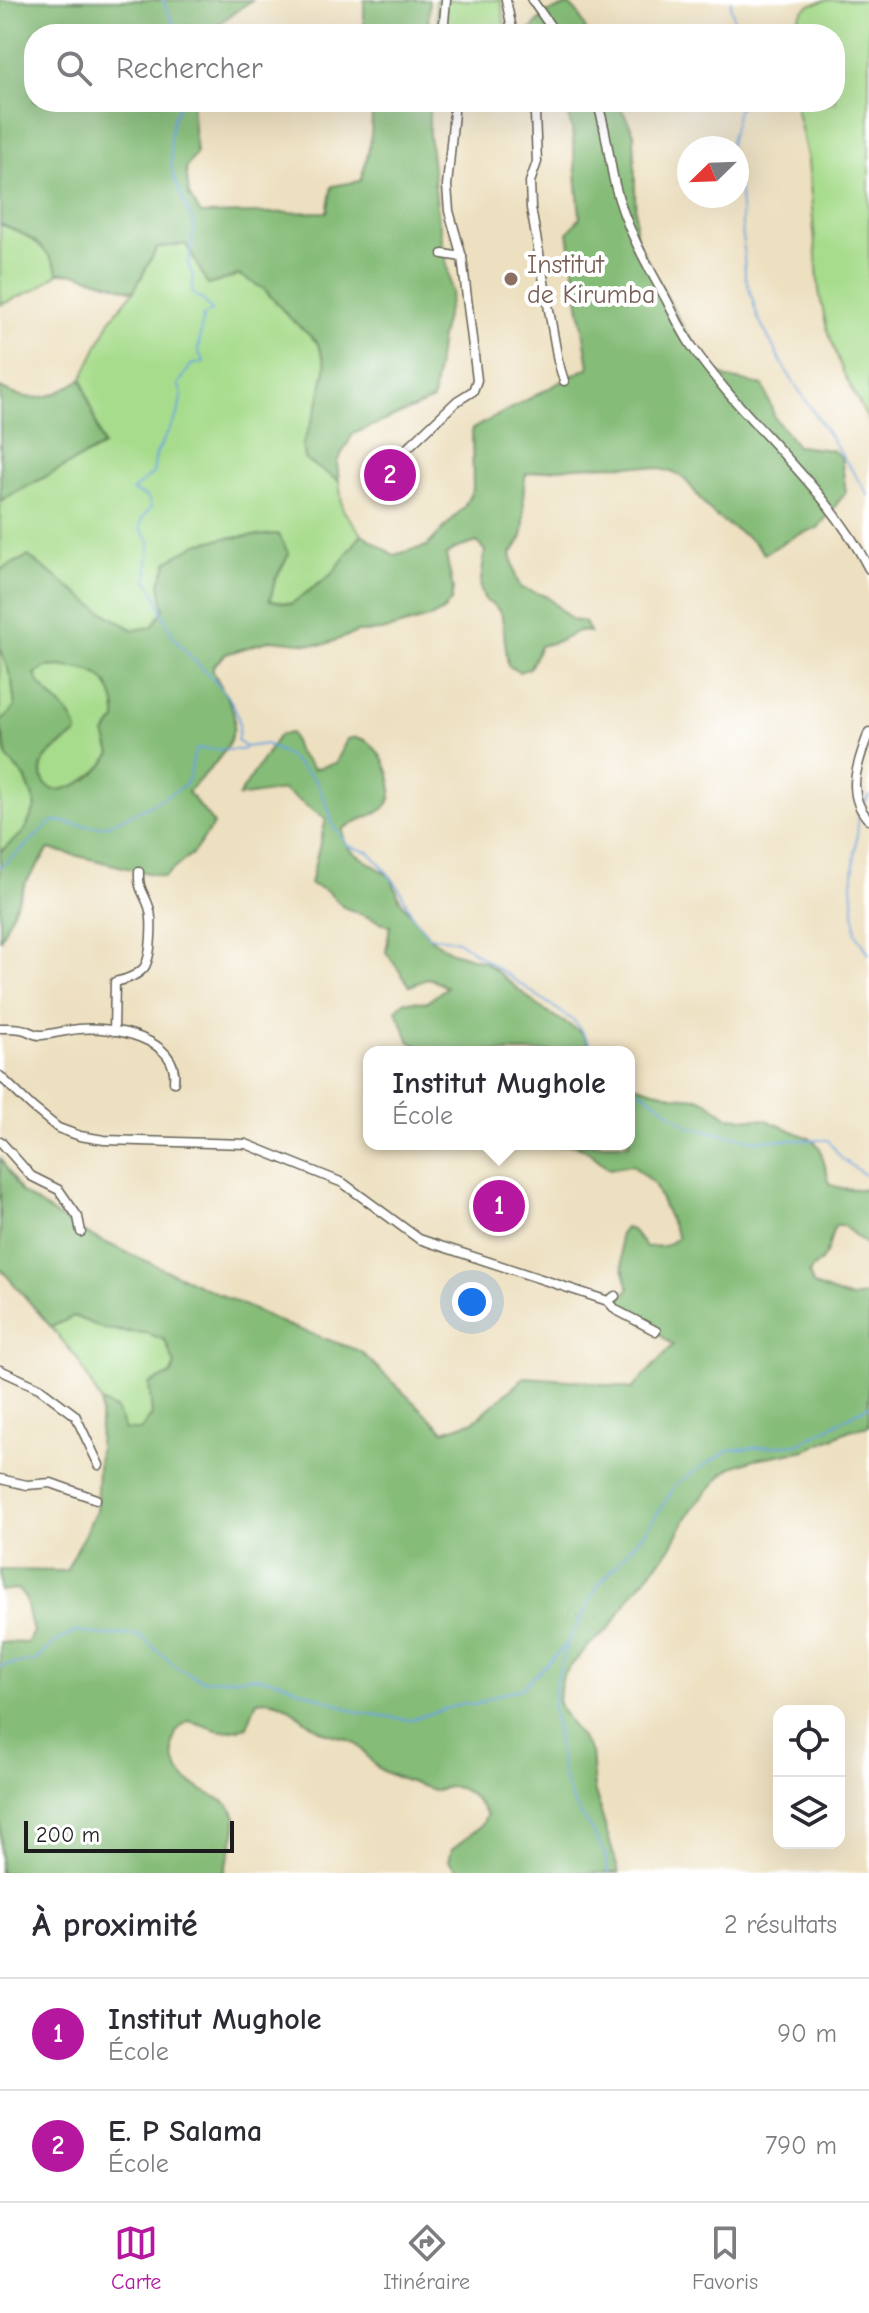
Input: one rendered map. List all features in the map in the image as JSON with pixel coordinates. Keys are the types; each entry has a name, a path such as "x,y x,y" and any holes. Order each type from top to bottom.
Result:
{"street":[{"path":"444,24 446,0"},
{"path":"506,0 511,24"},
{"path":"532,0 549,24"},
{"path":"380,474 457,401 473,391 477,380 462,257 449,211 447,186 454,112"},
{"path":"534,112 537,162 530,182 531,208 564,381"},
{"path":"601,112 615,186 632,237 690,343 730,397 830,510 857,545 869,569"},
{"path":"443,254 462,257"},
{"path":"869,732 857,762 855,786 859,810 869,820"},
{"path":"114,1031 115,982 143,969 148,961 151,920 149,906 138,886 139,872"},
{"path":"0,1028 22,1029 38,1036 80,1029 130,1034 159,1048 171,1059 176,1069 174,1082"},
{"path":"0,1076 58,1128 104,1140 246,1144 343,1183 419,1239 611,1298 616,1310 656,1331"},
{"path":"0,1141 31,1176 59,1190 78,1217 81,1232"},
{"path":"0,1370 39,1388 75,1415 99,1465"},
{"path":"0,1479 27,1485 51,1483 96,1499"}],"green space":[{"path":"0,0 252,0 218,24 24,24 24,112 193,112 196,154 186,168 189,195 201,214 327,212 332,186 360,181 370,143 371,112 429,112 438,215 452,293 441,336 433,400 353,434 337,462 339,481 306,460 302,446 318,405 326,365 317,342 264,289 239,275 208,285 186,244 157,248 134,291 78,274 59,273 36,242 0,224"},
{"path":"364,0 429,0 428,24 364,24"},
{"path":"435,0 501,0 505,24 439,24"},
{"path":"869,0 869,422 844,374 827,329 819,291 808,161 797,112 845,112 845,24 796,24 804,9 814,3"},
{"path":"569,5 578,13 583,24 536,24 546,13"},
{"path":"567,112 623,112 634,133 636,239 685,331 718,372 727,378 763,385 775,418 797,446 832,450 841,457 846,492 818,528 797,535 764,554 754,542 711,512 684,479 671,472 631,465 607,465 526,474 524,527 518,545 511,553 516,578 521,588 546,596 572,620 585,622 590,632 578,631 562,640 540,646 530,668 519,672 508,666 502,616 496,607 485,600 480,588 485,551 477,542 446,555 453,589 451,601 443,611 432,617 382,631 358,632 323,645 271,640 226,654 213,666 213,671 231,706 234,723 228,745 221,756 188,792 214,824 193,853 164,877 49,849 26,882 0,940 0,852 24,832 36,806 25,777 8,759 0,723 15,707 12,681 0,647 0,570 28,556 101,611 134,630 152,627 164,610 160,583 168,561 197,544 226,538 278,534 289,554 275,580 270,600 291,604 332,574 362,534 394,555 427,546 464,507 473,489 472,429 589,367 568,233 580,217 572,129","holes":["60,666 98,675 108,685 114,699 116,720 105,734 111,753 95,773 80,783 55,790 44,781 43,762 52,751 77,733 71,717 45,690 35,674 46,667"]},
{"path":"0,224 36,242 59,273 37,289 0,305"},
{"path":"186,244 208,285 239,275 264,289 317,342 326,365 318,405 302,447 306,460 339,481 343,510 362,534 332,574 291,604 270,601 275,580 288,554 278,534 226,538 197,544 160,583 164,609 152,627 134,630 101,611 8,568 0,570 0,501 103,446 82,379 110,320 134,291 157,248"},
{"path":"82,379 103,446 0,501 0,388 33,398 52,395"},
{"path":"0,647 12,681 15,708 0,723"},
{"path":"60,666 98,675 108,685 114,699 116,720 107,735 111,753 101,767 80,783 55,791 44,781 43,762 52,751 77,733 35,674 46,667"},
{"path":"0,731 8,759 25,777 36,806 24,832 0,852"},
{"path":"291,733 298,753 314,769 336,763 347,739 359,738 375,748 387,768 391,791 389,801 380,811 343,829 344,840 350,850 391,877 400,900 432,940 452,952 485,962 541,1008 582,1033 588,1046 419,1046 410,1042 396,1010 405,1001 427,1002 447,987 429,978 410,986 386,952 390,926 343,907 327,891 310,884 326,819 283,790 238,797 279,735"},
{"path":"635,1086 673,1096 697,1098 728,1117 766,1120 812,1139 820,1148 830,1184 869,1192 869,1247 842,1225 836,1225 826,1254 809,1273 813,1285 851,1299 869,1294 869,1426 850,1430 806,1450 755,1459 732,1467 723,1474 691,1510 669,1550 630,1597 609,1629 588,1646 563,1675 558,1700 562,1711 591,1752 594,1789 619,1873 458,1871 449,1861 452,1849 482,1825 487,1814 471,1796 459,1788 437,1791 389,1774 375,1766 353,1742 322,1731 284,1705 267,1700 257,1701 247,1727 221,1731 189,1721 174,1737 175,1762 181,1774 190,1783 223,1801 236,1817 224,1873 0,1873 0,1642 27,1643 33,1632 25,1597 17,1589 0,1591 0,1570 66,1571 96,1511 101,1402 116,1410 125,1430 140,1430 152,1415 149,1384 172,1374 175,1365 165,1340 147,1333 104,1329 74,1316 51,1327 0,1268 0,1158 21,1192 80,1231 287,1325 360,1351 444,1431 474,1421 525,1377 583,1381 632,1389 673,1345 618,1301 629,1289 619,1236 625,1228 632,1230 646,1247 664,1246 678,1238 654,1184 632,1165 609,1169 584,1150 635,1150"},
{"path":"74,1316 121,1332 147,1333 165,1340 175,1365 152,1415 140,1430 125,1430 116,1410 101,1402 77,1358 51,1327"}],"waterway":[{"path":"163,0 174,24"},
{"path":"731,0 735,24"},
{"path":"176,112 170,139 172,173 195,227 188,264 193,276 192,293 212,311 203,316 198,351 204,362 191,365 178,385 182,393 178,414 156,454 153,473 132,491 147,497 151,507 142,519 140,528 150,542 147,580 178,643 229,697 239,724 237,741 246,747 266,744 288,756 316,781 333,825 348,846 369,852 381,865 429,936 458,941 574,1021 589,1046"},
{"path":"732,136 737,112"},
{"path":"741,208 745,275 758,318 785,369 869,496"},
{"path":"0,867 53,821 103,826 172,793 186,783 197,749 245,748"},
{"path":"863,805 869,796"},
{"path":"859,814 852,885 856,933 869,954"},
{"path":"635,1089 645,1093 689,1127 752,1140 828,1140 842,1159 869,1178"},
{"path":"608,1873 604,1851 572,1800 562,1774 553,1708 556,1682 568,1642 598,1586 648,1528 677,1483 729,1450 798,1444 869,1406"},
{"path":"0,1666 35,1661 55,1642 78,1631 139,1635 180,1670 203,1680 253,1677 278,1681 357,1712 409,1720 464,1703 475,1705 522,1688 566,1645"}],"place":[{"name":"Institut de Kirumba","path":"511,279"},
{"name":"E. P Salama","path":"390,475"},
{"name":"Institut Mughole","path":"499,1206"}]}
